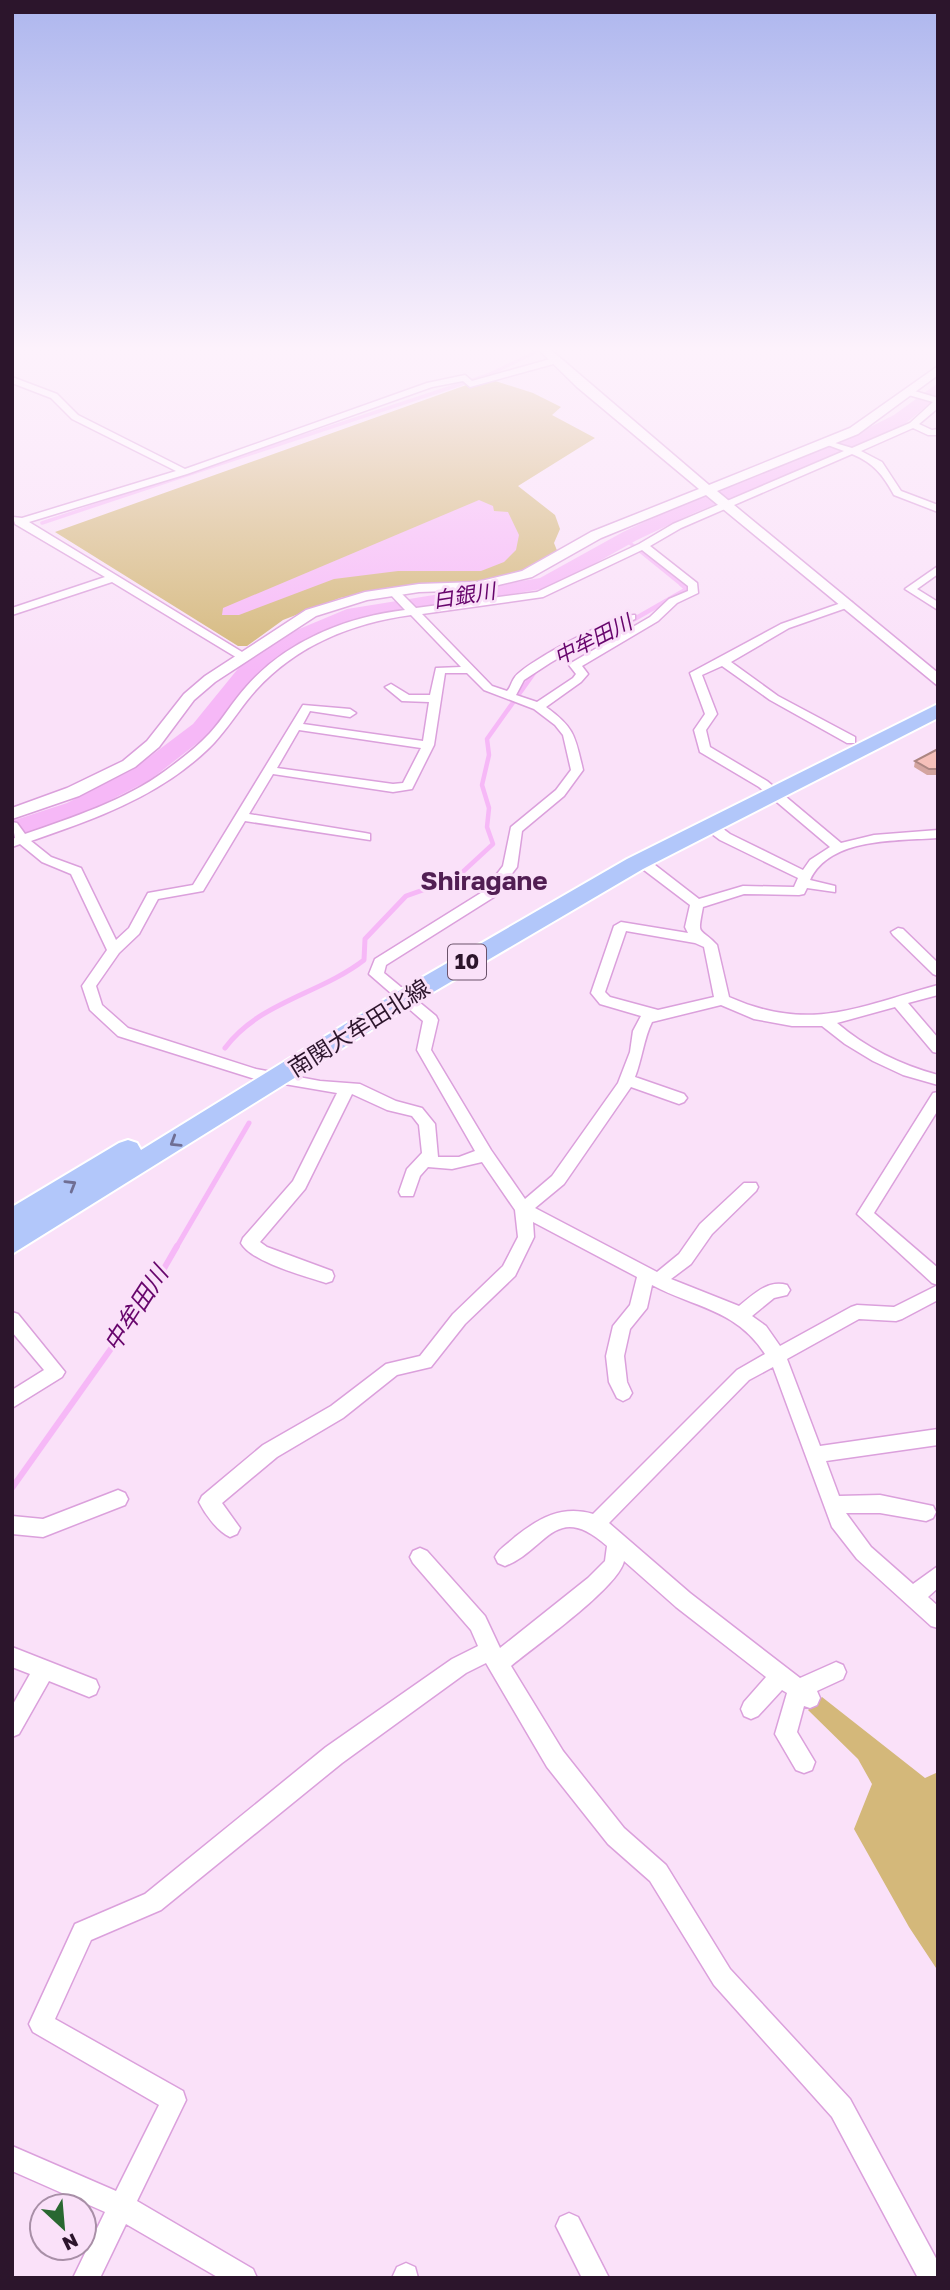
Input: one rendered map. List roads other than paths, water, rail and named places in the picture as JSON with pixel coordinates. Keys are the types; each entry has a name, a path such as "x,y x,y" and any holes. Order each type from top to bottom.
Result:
{"main road":[{"name":"南関大牟田北線","path":"400,994 709,825 851,740 938,696"},
{"name":"南関大牟田北線","path":"12,1243 267,1076 400,994 522,914 767,789 938,710"},
{"name":"南関大牟田北線","path":"12,1220 267,1076"}],"street":[{"path":"154,457 184,472"},
{"path":"15,516 184,472 227,457"},
{"path":"668,457 938,681"},
{"path":"12,814 73,792 129,764 168,727 189,697 243,657 311,613 336,603 395,593 505,581 541,567 596,535 795,457"},
{"path":"17,836 97,813 169,775 214,736 251,688 277,663 310,642 349,625 412,611 539,595 639,548 660,534 841,457"},
{"path":"863,457 887,469 897,493 938,509"},
{"path":"15,516 243,657"},
{"path":"538,707 577,680 582,674 575,665 654,619 673,601 693,593 693,585 639,548"},
{"path":"938,569 910,589 938,607"},
{"path":"12,612 115,577"},
{"path":"395,593 488,688 538,707 559,722 569,735 577,770 560,793 516,830 510,867 489,894 380,962 376,974 431,1020 424,1050 485,1154 523,1209 652,1277 730,1309 760,1331 776,1354 839,1521 864,1552 938,1619"},
{"path":"840,849 767,789 704,750 700,730 711,715 696,673 723,662 785,626 848,604"},
{"path":"515,697 519,679 552,654 631,617"},
{"path":"723,662 774,698 851,740"},
{"path":"268,770 394,788 408,786 428,745 440,670 469,670"},
{"path":"391,687 406,699 436,698"},
{"path":"351,713 307,707 198,888 153,896 134,931 114,950 89,986 95,1007 123,1032 267,1076 360,1089 392,1106 416,1112 427,1124 431,1162 443,1165 461,1163 485,1154"},
{"path":"295,726 428,745"},
{"path":"242,817 365,836"},
{"path":"709,825 725,838 804,880 830,889"},
{"path":"697,904 743,890 799,891 817,860 840,849 866,841 938,835"},
{"path":"17,836 47,863 76,871 114,950"},
{"path":"641,861 697,904"},
{"path":"697,904 692,927 698,939"},
{"path":"657,1016 605,1001 598,993 621,926 698,939 710,945 722,1000"},
{"path":"898,932 938,971"},
{"path":"523,1209 558,1180 627,1080 637,1052 640,1031 647,1018 722,1000 754,1014 792,1021 826,1021 938,990"},
{"path":"898,1001 938,1048"},
{"path":"826,1021 841,1036 883,1059 924,1077 938,1080"},
{"path":"627,1080 680,1098"},
{"path":"326,1276 261,1252 249,1243 299,1185 347,1088"},
{"path":"938,1097 865,1214 938,1278"},
{"path":"407,1192 413,1173 430,1155"},
{"path":"623,1394 618,1382 615,1356 622,1326 638,1308 652,1277 685,1259 706,1229 750,1186"},
{"path":"230,1528 209,1502 270,1451 337,1412 392,1369 425,1362 459,1319 509,1271 526,1237 523,1209"},
{"path":"740,1316 769,1292 781,1290"},
{"path":"596,1524 743,1375 776,1354 817,1336 857,1312 896,1314 938,1292"},
{"path":"12,1400 56,1371 13,1321"},
{"path":"814,1455 938,1437"},
{"path":"12,1525 43,1528 118,1499"},
{"path":"833,1505 880,1504 926,1512"},
{"path":"505,1558 559,1517 580,1517 596,1524 683,1600 796,1688"},
{"path":"86,2278 174,2100 41,2024 83,1932 153,1902 334,1755 459,1667 494,1657 595,1585 614,1565 617,1542"},
{"path":"420,1556 478,1623 494,1657 555,1759 616,1836 658,1873 722,1977 841,2108 932,2278"},
{"path":"913,1597 938,1575"},
{"path":"12,1657 89,1687"},
{"path":"12,1727 44,1670"},
{"path":"751,1709 836,1672"},
{"path":"796,1688 786,1734 804,1762"},
{"path":"12,2158 121,2206 244,2278"},
{"path":"569,2226 596,2278"}],"waterway":[{"path":"42,523 241,457"},
{"name":"白銀川","path":"12,830 76,808 141,775 201,729 249,670 288,642 347,616 546,583 630,536 687,509 817,457"},
{"name":"中牟田川","path":"625,539 683,586"},
{"name":"中牟田川","path":"631,621 687,589 681,584"},
{"name":"中牟田川","path":"583,643 603,633"},
{"name":"中牟田川","path":"456,879 493,844 487,827 489,808 482,785 489,755 487,739 534,673"},
{"name":"中牟田川","path":"225,1048 239,1032 272,1009 347,972 364,960 365,939 406,896 456,879"},
{"name":"中牟田川","path":"176,1248 249,1123"},
{"name":"中牟田川","path":"12,1488 147,1298 177,1246"}],"district":[{"name":"Shiragane","path":"484,881"}]}
